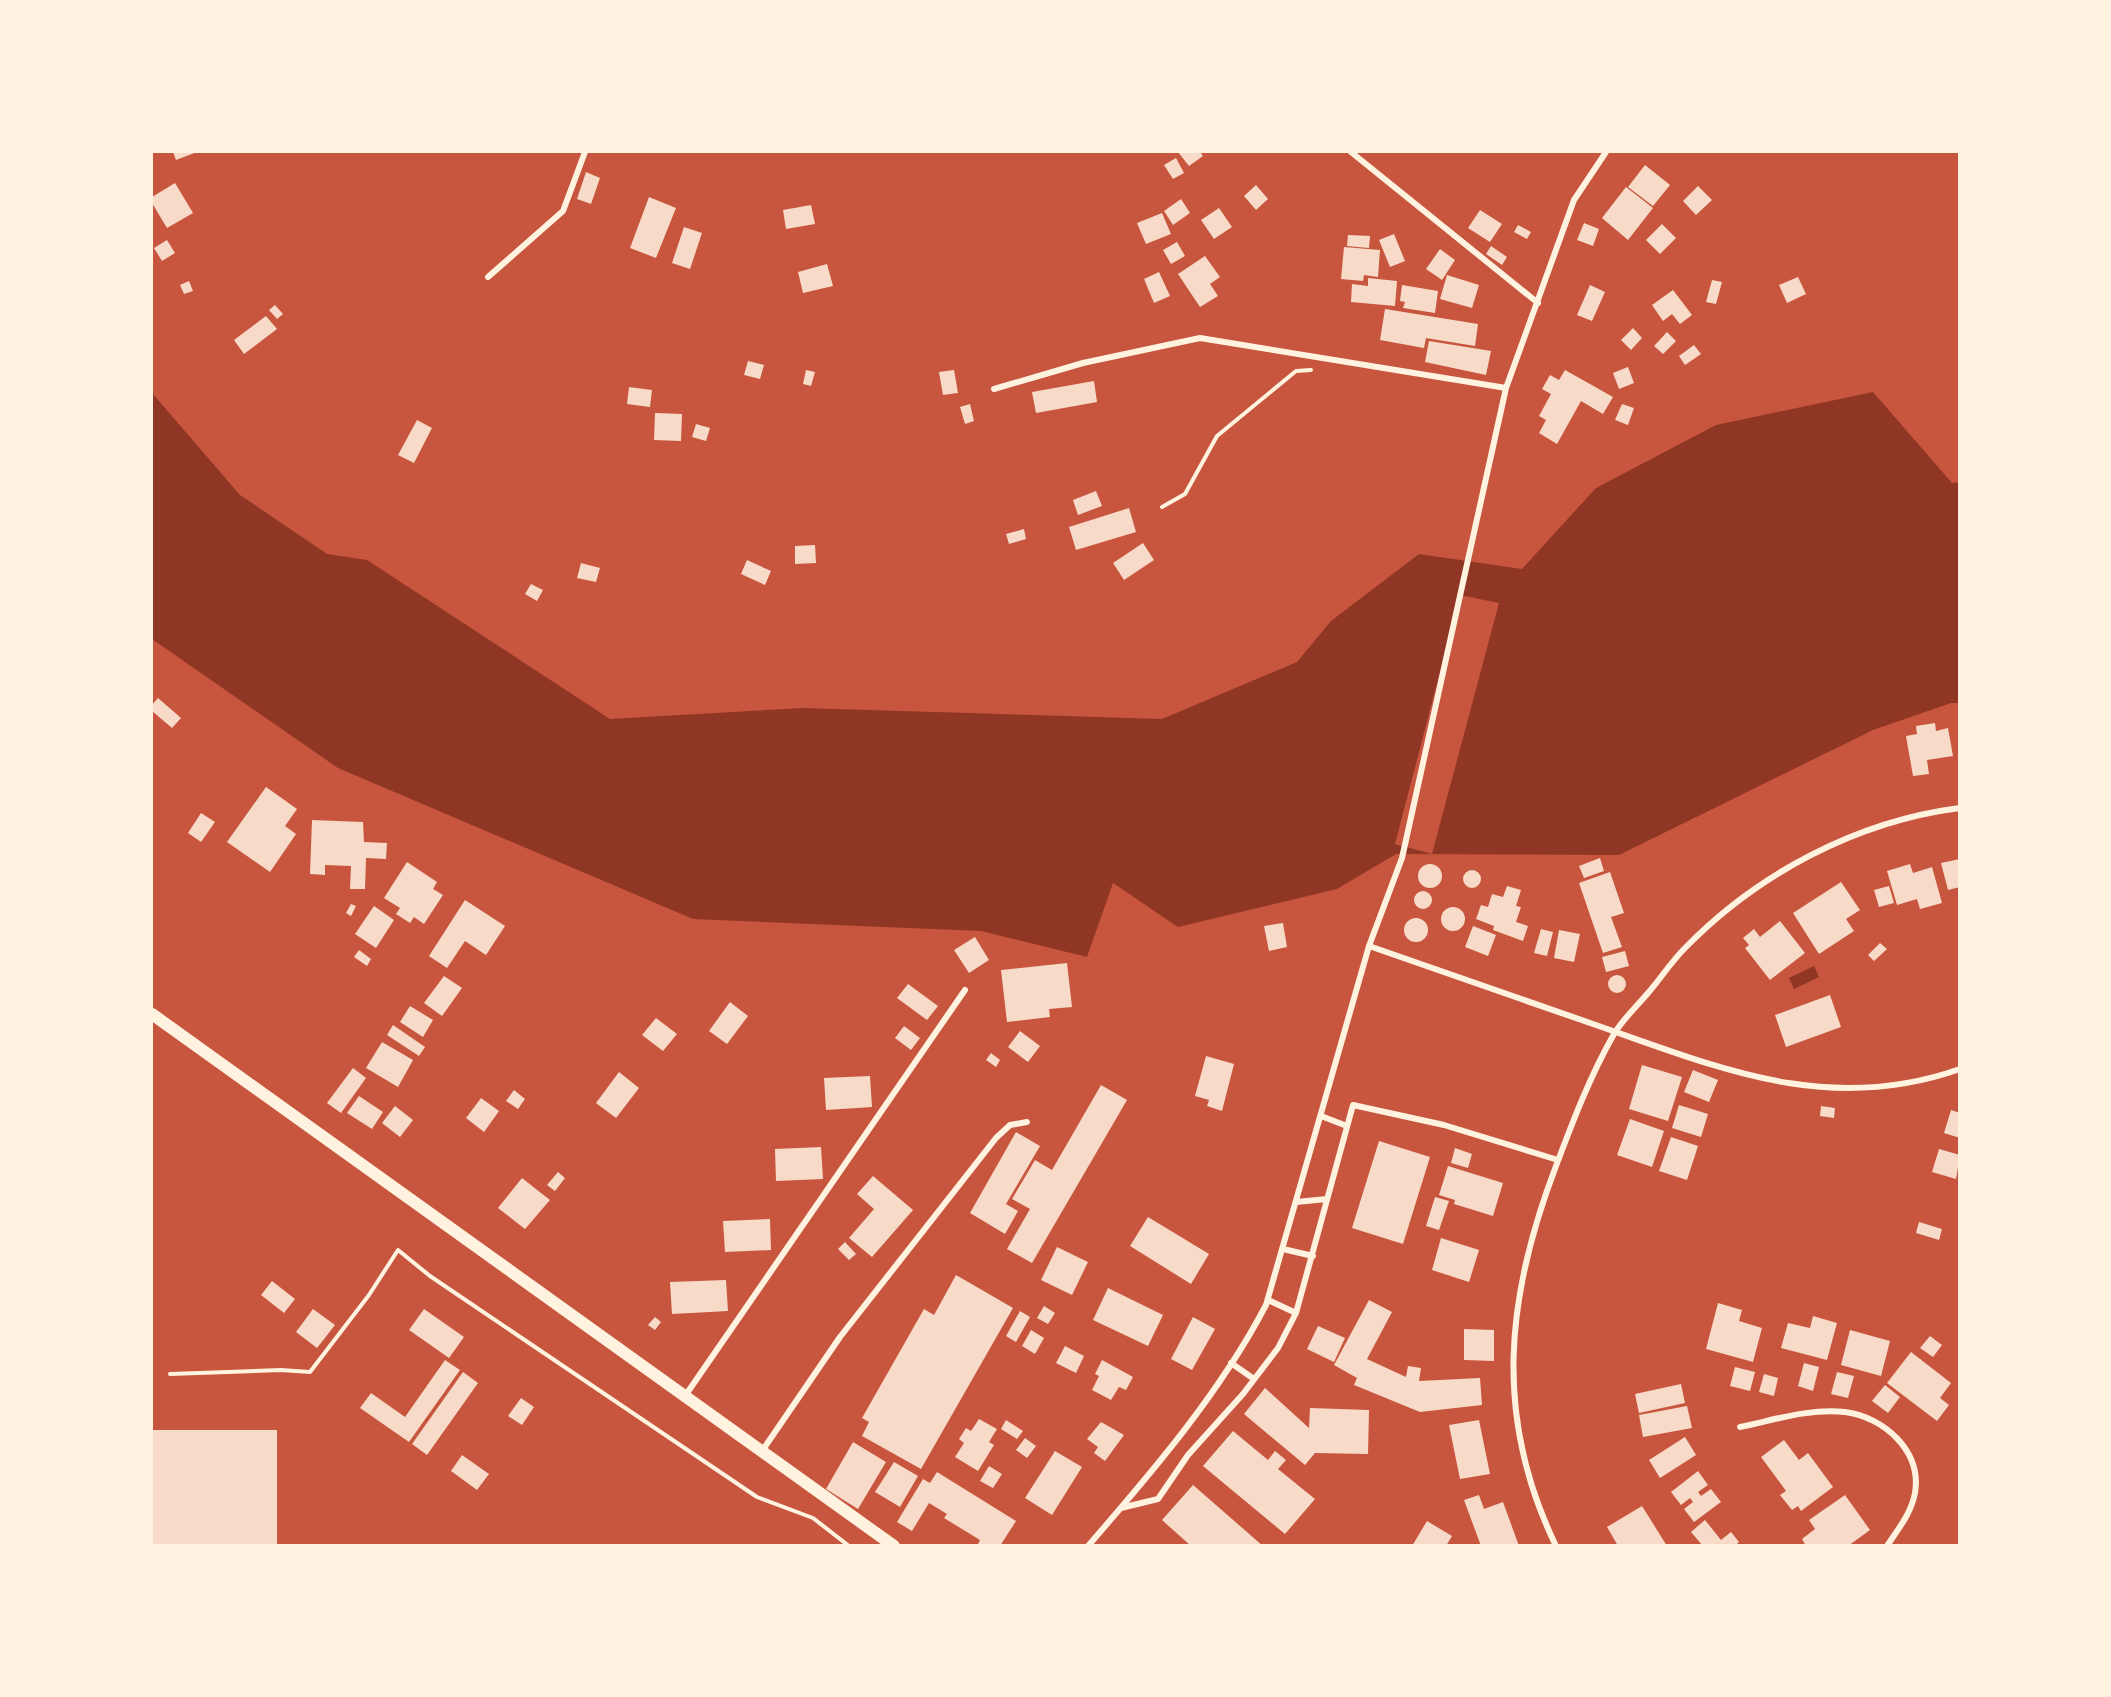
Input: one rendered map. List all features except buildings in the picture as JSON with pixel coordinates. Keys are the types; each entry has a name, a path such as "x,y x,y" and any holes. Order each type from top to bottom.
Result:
{"main road":[{"path":"152,1014 894,1545"}],"street":[{"path":"488,277 563,211 585,152"},
{"path":"1351,152 1538,303"},
{"path":"1088,1545 1120,1509 1232,1363 1252,1333 1268,1300 1370,946 1402,858 1506,388 1574,200 1606,152"},
{"path":"994,389 1083,363 1200,338 1506,388"},
{"path":"1556,1545 1538,1504 1527,1468 1512,1371 1513,1334 1521,1286 1542,1203 1586,1090 1615,1031 1684,949 1721,915 1768,879 1850,837 1897,820 1959,808"},
{"path":"1370,946 1740,1075 1800,1085 1833,1087 1903,1083 1932,1078 1959,1068"},
{"path":"685,1395 965,990"},
{"path":"1120,1509 1158,1499 1188,1455 1278,1348 1296,1313 1353,1105 1444,1125 1558,1160"},
{"path":"1321,1116 1347,1126"},
{"path":"761,1452 840,1337 996,1138 1010,1125 1027,1122"},
{"path":"1296,1202 1327,1199"},
{"path":"1283,1248 1313,1256"},
{"path":"1268,1300 1296,1313"},
{"path":"1232,1363 1254,1379"},
{"path":"1740,1427 1792,1416 1834,1412 1870,1419 1889,1430 1902,1443 1910,1457 1915,1478 1915,1493 1907,1517 1887,1545"}],"lane":[{"path":"170,1374 281,1370 310,1372 369,1295 398,1250 430,1276 757,1497 813,1518 849,1545"}],"path":[{"path":"1162,507 1185,494 1217,436 1296,371 1316,370"}],"shaded area":[{"path":"1873,392 1952,483 1959,482 1959,703 1951,703 1873,730 1619,855 1396,854 1337,889 1178,927 1113,883 1087,957 981,931 693,919 338,768 152,639 152,393 240,495 327,554 367,560 610,719 802,708 1162,719 1297,662 1331,621 1419,554 1522,569 1596,488 1716,425"},
{"path":"1814,966 1819,977 1794,989 1789,978"}],"pier":[{"path":"1460,595 1499,603 1432,854 1395,844"}]}
